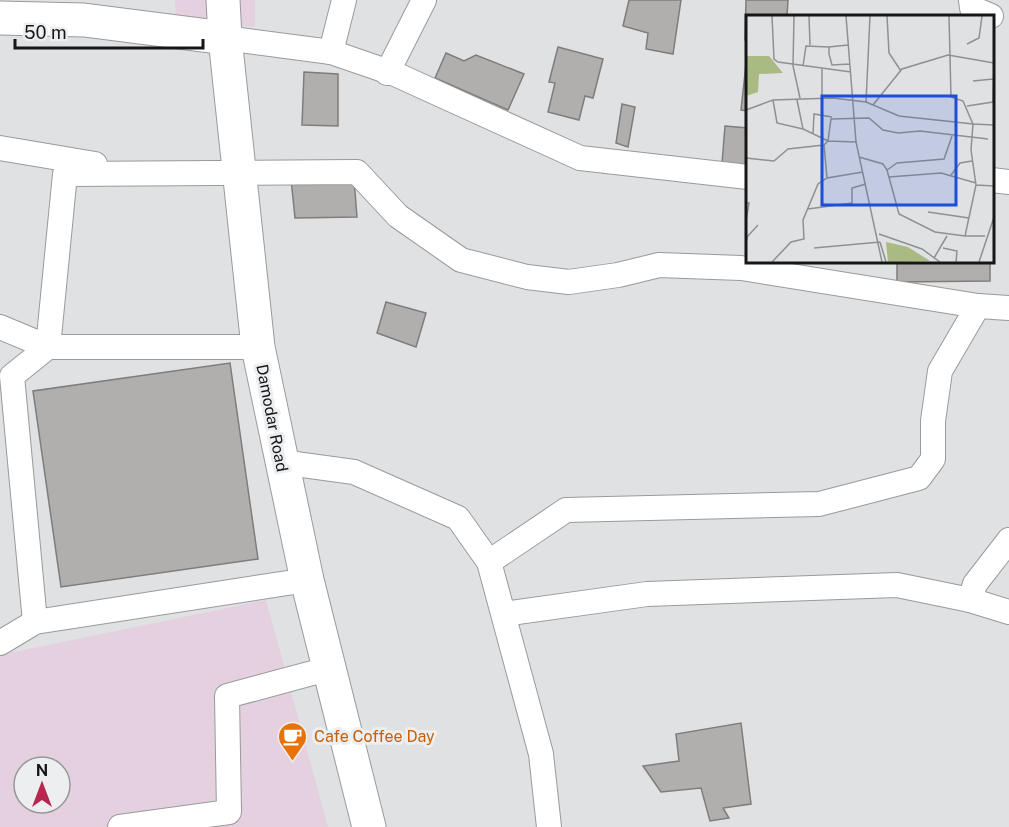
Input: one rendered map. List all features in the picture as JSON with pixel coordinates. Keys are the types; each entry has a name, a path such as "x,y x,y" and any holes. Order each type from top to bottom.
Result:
{"street":[{"name":"Damodar Road","path":"223,0 225,38 258,347 307,580 331,668 369,827"},
{"path":"331,52 344,0"},
{"path":"387,73 424,0"},
{"path":"971,0 972,8 988,15"},
{"path":"0,18 84,20 331,52 387,73 580,158 746,177"},
{"path":"994,18 1009,24"},
{"path":"0,148 37,152 108,167 116,174"},
{"path":"35,622 6,378 48,346 65,174 208,174 240,171 357,172 398,216 462,260 527,277 569,282 658,266 741,268 978,306 1009,308"},
{"path":"994,180 1009,182"},
{"path":"489,562 566,510 819,504 919,478 933,459 933,421 940,370 978,306"},
{"path":"0,327 48,346 258,347"},
{"path":"281,462 354,472 458,518 489,562 541,754 549,827"},
{"path":"970,600 975,584 1009,540"},
{"path":"0,643 35,622 307,580"},
{"path":"504,614 647,594 897,585 970,600 1009,612"},
{"path":"120,827 229,812 227,696 331,668"}],"shaded area":[{"path":"175,0 255,0 255,27 176,18"},
{"path":"266,600 328,827 0,827 0,655"}],"building":[{"path":"629,0 681,0 673,54 646,49 648,33 623,26"},
{"path":"746,0 788,0 787,15 746,15 745,40"},
{"path":"558,47 603,59 593,98 585,96 579,120 548,112 555,83 549,82"},
{"path":"446,53 464,61 476,55 524,74 508,110 435,78"},
{"path":"746,64 746,111 741,110"},
{"path":"304,72 338,74 338,126 302,125"},
{"path":"622,104 635,107 628,147 616,143"},
{"path":"725,126 746,128 746,165 722,163"},
{"path":"291,179 354,179 357,217 295,218"},
{"path":"897,262 990,262 990,281 897,282"},
{"path":"386,302 426,313 416,347 377,333"},
{"path":"230,363 258,559 61,587 33,391"},
{"path":"741,723 751,804 723,808 729,818 710,821 701,788 661,792 643,766 679,761 676,734"}],"place":[{"name":"Cafe Coffee Day","path":"293,762"}]}
